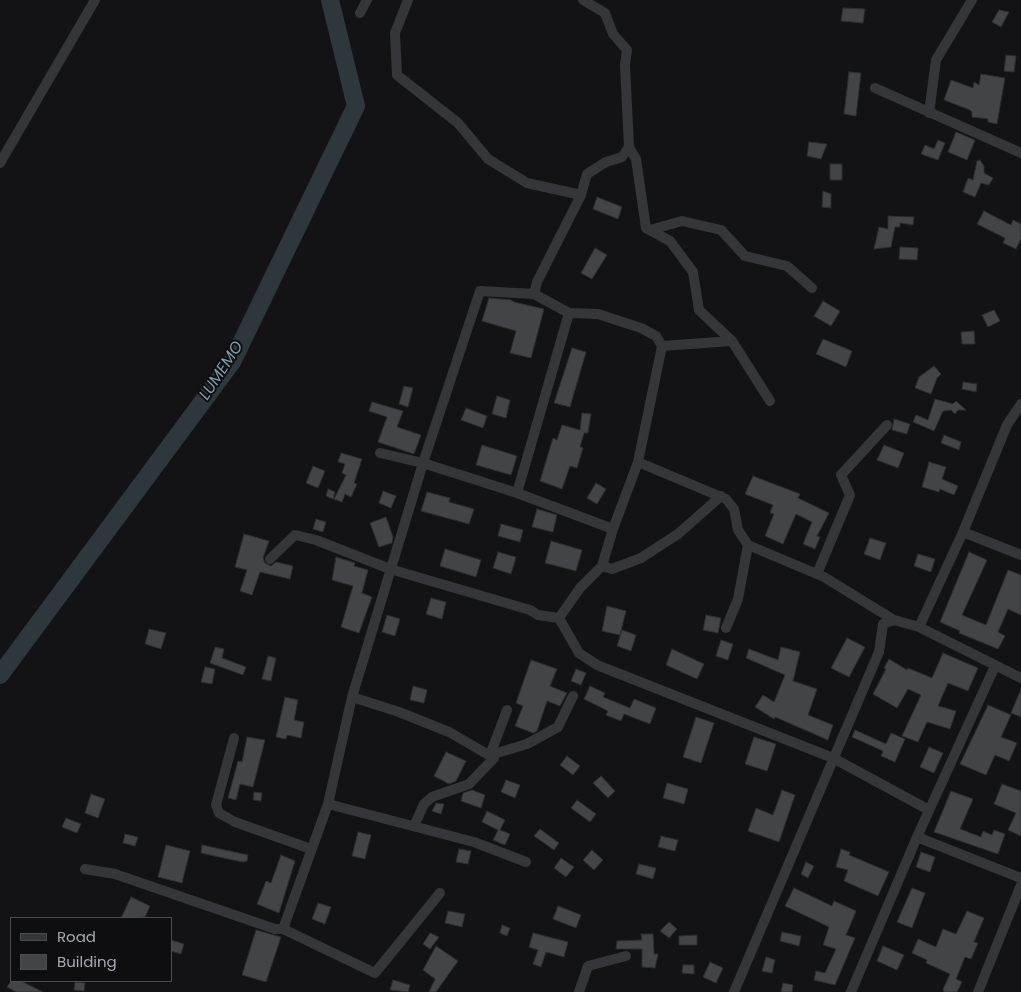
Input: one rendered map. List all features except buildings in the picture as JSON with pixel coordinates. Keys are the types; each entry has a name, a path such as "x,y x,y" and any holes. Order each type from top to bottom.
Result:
{"street":[{"path":"0,163 95,0"},
{"path":"360,13 367,0"},
{"path":"408,0 395,33 397,75 458,123 488,159 527,183 581,195"},
{"path":"583,0 605,13 613,34 627,50 625,66 629,147 636,159 646,228 670,241 693,272 699,310 732,341 770,401"},
{"path":"929,113 936,60 972,0"},
{"path":"875,88 1021,153"},
{"path":"534,294 537,282 581,195 587,174 606,162 622,157 629,147"},
{"path":"650,230 682,221 721,230 745,256 787,266 812,288"},
{"path":"283,929 310,849 328,804 352,697 423,463 480,291 534,294 570,313 598,314 641,328 656,336 662,346 638,462 613,529 602,566 580,588 559,618"},
{"path":"517,493 570,313"},
{"path":"662,346 732,341"},
{"path":"919,627 963,532 1007,425 1021,404"},
{"path":"817,574 850,495 841,475 887,425"},
{"path":"380,453 423,463 517,493 613,529"},
{"path":"638,462 721,496 731,502 738,530 748,545 817,574 894,620 919,627 1021,678"},
{"path":"602,566 612,569 641,558 678,534 721,496"},
{"path":"963,532 1021,555"},
{"path":"270,559 295,535 316,540 390,569 538,614 559,618 579,652 597,665 833,758 929,810"},
{"path":"726,628 738,599 748,545"},
{"path":"734,992 879,652 883,624 894,620"},
{"path":"851,992 917,837 995,666"},
{"path":"490,755 527,744 558,727 572,696"},
{"path":"352,697 399,712 449,732 494,758 469,784 432,797 424,804 414,826"},
{"path":"490,755 507,710"},
{"path":"234,738 216,805 219,813 235,822 310,849"},
{"path":"328,804 474,842 526,862"},
{"path":"917,837 1021,878"},
{"path":"85,869 115,874 275,929 283,929 375,973 440,893"},
{"path":"978,992 1021,885"},
{"path":"578,992 588,966 626,956"}],"waterway":[{"name":"LUMEMO","path":"0,675 232,362 356,106 330,0"}]}
